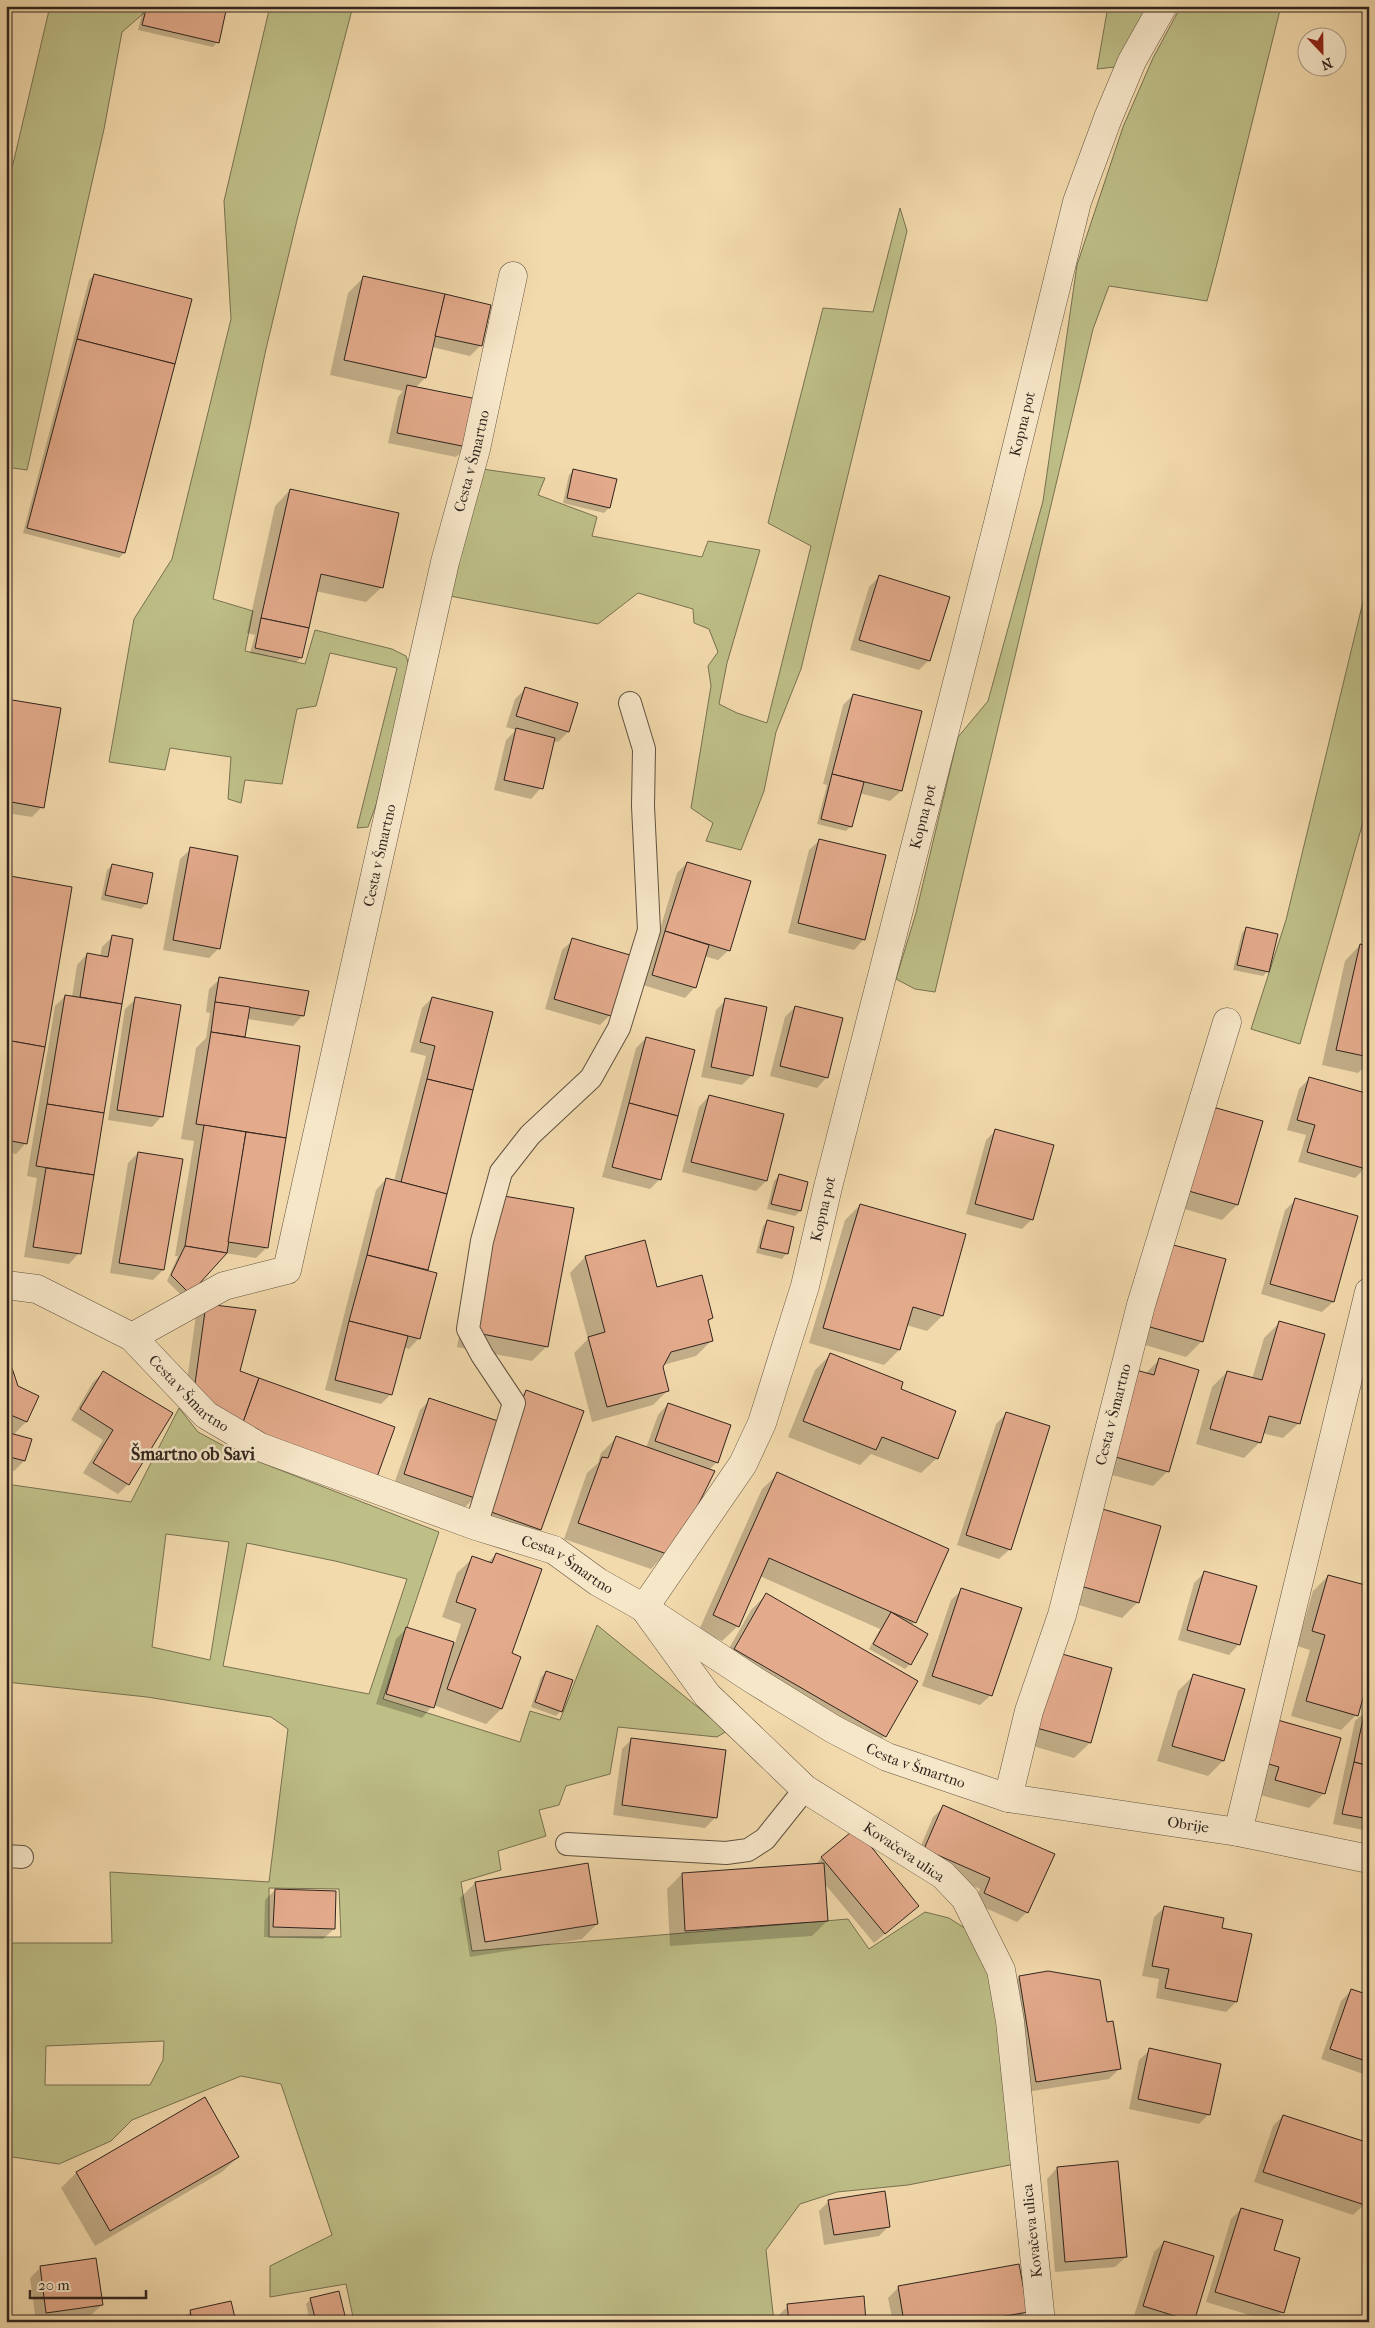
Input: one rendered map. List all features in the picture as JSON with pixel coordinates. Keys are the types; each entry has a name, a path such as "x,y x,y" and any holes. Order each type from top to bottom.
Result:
{"street":[{"name":"Kopna pot","path":"644,1608 743,1464 762,1423 780,1371 804,1286 830,1177 998,523 1077,202 1108,118 1132,61 1164,6"},
{"name":"Cesta v Šmartno","path":"132,1337 224,1286 288,1270 445,562 476,449 514,276"},
{"name":"Cesta v Šmartno","path":"6,1285 38,1289 132,1337 206,1415 260,1447 476,1526 554,1550 598,1582 644,1608 752,1679 833,1729 888,1757 1008,1798 1029,1711 1062,1615 1141,1305 1227,1022"},
{"path":"1238,1832 1369,1292"},
{"name":"Kovačeva ulica","path":"644,1608 707,1695 805,1789 943,1875 965,1898 1001,1970 1010,2021 1041,2322"},
{"name":"Obrije","path":"1008,1798 1238,1832 1369,1859"}],"lane":[{"path":"476,1526 514,1402 482,1355 468,1329 482,1241 501,1172 530,1135 591,1078 619,1028 649,930 642,806 644,749 630,704"},
{"path":"567,1844 726,1852 748,1850 766,1839 805,1789"}],"green space":[{"path":"50,6 146,6 145,12 122,32 104,129 27,470 6,467 6,194"},
{"path":"270,6 353,6 297,220 266,349 213,599 253,611 245,651 305,664 315,630 392,649 406,656 409,665 376,805 368,827 357,828 397,668 330,653 316,706 297,709 282,784 245,780 241,803 228,799 231,757 170,748 165,770 109,762 134,619 172,559 231,319 224,201"},
{"path":"1108,6 1147,6 1115,67 1097,69"},
{"path":"1181,6 1281,6 1207,301 1109,286 1093,329 935,992 915,989 896,979 916,913 958,737 988,701 1043,501 1077,265 1123,127 1153,58"},
{"path":"900,208 907,231 801,669 776,732 764,791 741,850 706,841 713,823 691,808 711,686 708,666 718,652 709,629 694,623 693,609 638,593 598,624 450,596 482,469 545,478 538,495 597,517 592,536 702,557 708,541 760,550 727,663 719,704 737,713 767,723 811,546 768,523 823,308 873,312"},
{"path":"1369,577 1369,801 1300,1044 1251,1029 1286,920"},
{"path":"179,1408 198,1432 239,1454 439,1532 383,1699 520,1742 530,1711 560,1720 597,1625 727,1731 717,1737 618,1727 610,1774 566,1786 559,1805 539,1810 546,1836 498,1851 501,1870 461,1882 472,1951 848,1919 869,1949 925,1912 949,1918 966,1929 983,1961 994,1991 1015,2164 908,2185 837,2192 800,2204 766,2250 774,2322 354,2322 346,2284 270,2297 270,2266 332,2235 281,2084 241,2076 132,2120 111,2141 59,2164 6,2156 6,1943 112,1943 110,1872 269,1882 288,1729 271,1717 147,1697 6,1682 6,1484 131,1502","holes":["166,1534 229,1542 210,1660 152,1647","247,1543 335,1561 407,1579 369,1694 223,1666","269,1888 339,1889 341,1937 269,1937","164,2041 163,2060 150,2085 45,2085 46,2046"]}],"building":[{"path":"147,6 227,6 219,43 142,25"},
{"path":"94,274 192,299 175,364 77,339"},
{"path":"363,276 445,294 426,378 344,360"},
{"path":"445,294 491,305 482,346 435,336"},
{"path":"77,339 175,364 125,553 27,528"},
{"path":"407,385 477,399 467,447 397,433"},
{"path":"573,469 617,479 610,508 567,498"},
{"path":"290,489 399,513 383,588 321,574 309,628 261,618"},
{"path":"879,575 950,597 930,661 859,640"},
{"path":"261,618 309,628 302,658 255,648"},
{"path":"525,687 578,703 569,732 516,716"},
{"path":"853,694 922,711 902,791 832,774"},
{"path":"6,699 61,708 44,808 6,801"},
{"path":"516,728 555,738 543,789 504,780"},
{"path":"832,774 864,782 852,827 821,819"},
{"path":"819,839 886,855 865,940 798,923"},
{"path":"190,847 238,856 220,949 173,940"},
{"path":"687,862 751,881 730,951 665,931"},
{"path":"112,864 153,873 147,904 105,895"},
{"path":"10,876 72,887 45,1047 6,1040 6,898"},
{"path":"1246,927 1278,934 1269,972 1237,965"},
{"path":"665,931 709,945 696,988 652,975"},
{"path":"112,935 133,939 122,1004 80,997 87,953 108,957"},
{"path":"572,938 630,955 611,1016 554,999"},
{"path":"1360,944 1369,946 1369,1057 1336,1050"},
{"path":"219,977 309,991 304,1016 215,1002"},
{"path":"65,995 122,1004 104,1113 47,1104"},
{"path":"135,997 181,1005 163,1117 117,1110"},
{"path":"432,997 493,1012 473,1090 427,1079 435,1046 420,1042"},
{"path":"725,998 767,1007 753,1076 711,1067"},
{"path":"215,1002 250,1007 245,1037 211,1032"},
{"path":"795,1006 843,1018 828,1078 780,1066"},
{"path":"211,1032 300,1046 286,1138 196,1124"},
{"path":"646,1037 695,1050 678,1116 629,1103"},
{"path":"6,1040 45,1047 27,1144 6,1140"},
{"path":"1309,1077 1369,1094 1369,1160 1366,1169 1307,1152 1315,1125 1297,1120"},
{"path":"427,1079 473,1090 447,1194 401,1182"},
{"path":"709,1095 784,1114 767,1181 691,1162"},
{"path":"629,1103 678,1116 661,1180 612,1167"},
{"path":"47,1104 104,1113 94,1175 36,1166"},
{"path":"1202,1104 1263,1121 1238,1205 1178,1188"},
{"path":"204,1125 246,1132 227,1253 185,1246"},
{"path":"995,1129 1054,1145 1033,1220 975,1204"},
{"path":"246,1132 286,1138 268,1248 228,1242"},
{"path":"138,1152 183,1159 164,1270 119,1263"},
{"path":"46,1168 94,1175 81,1254 33,1247"},
{"path":"779,1174 808,1182 801,1211 771,1204"},
{"path":"386,1178 447,1194 428,1270 367,1255"},
{"path":"498,1195 574,1208 548,1347 472,1332"},
{"path":"1295,1198 1358,1216 1334,1302 1270,1284"},
{"path":"860,1204 966,1234 943,1316 913,1307 900,1350 823,1328"},
{"path":"767,1220 794,1227 788,1254 760,1248"},
{"path":"645,1240 657,1287 702,1275 713,1318 708,1320 713,1341 671,1352 663,1367 669,1391 607,1407 588,1337 605,1332 585,1256"},
{"path":"1166,1243 1226,1259 1203,1342 1143,1325"},
{"path":"185,1246 227,1253 190,1294 171,1275"},
{"path":"367,1255 437,1273 420,1339 349,1321"},
{"path":"206,1304 256,1310 240,1371 259,1378 241,1428 194,1391"},
{"path":"349,1321 408,1336 392,1395 335,1380"},
{"path":"1279,1321 1325,1334 1300,1424 1269,1416 1261,1443 1210,1429 1227,1371 1262,1380"},
{"path":"830,1353 903,1382 901,1389 956,1411 938,1459 882,1437 876,1450 803,1421"},
{"path":"1159,1358 1199,1370 1169,1472 1112,1456 1136,1370 1154,1375"},
{"path":"6,1360 10,1362 18,1386 39,1396 27,1422 6,1413"},
{"path":"103,1371 173,1413 129,1485 93,1463 113,1430 80,1409"},
{"path":"259,1378 395,1427 377,1477 241,1428"},
{"path":"526,1390 584,1411 541,1530 483,1509"},
{"path":"429,1398 501,1422 475,1498 404,1474"},
{"path":"668,1403 731,1425 718,1463 655,1441"},
{"path":"1006,1412 1050,1426 1011,1550 966,1535"},
{"path":"6,1432 32,1439 25,1461 6,1456"},
{"path":"616,1436 715,1471 683,1535 667,1554 578,1523 602,1457 608,1458"},
{"path":"777,1472 949,1549 916,1623 769,1558 739,1627 713,1615"},
{"path":"1099,1508 1161,1526 1139,1603 1077,1585"},
{"path":"496,1553 542,1569 512,1653 521,1657 502,1709 447,1689 476,1609 456,1602 472,1556 492,1563"},
{"path":"1204,1571 1257,1586 1240,1645 1187,1630"},
{"path":"1328,1575 1369,1586 1369,1677 1358,1716 1306,1701 1325,1635 1312,1631"},
{"path":"961,1588 1022,1608 992,1696 932,1676"},
{"path":"766,1593 918,1681 886,1737 734,1649"},
{"path":"891,1612 928,1634 911,1665 873,1644"},
{"path":"406,1627 454,1642 434,1708 386,1694"},
{"path":"1055,1652 1112,1668 1091,1743 1033,1727"},
{"path":"546,1671 573,1680 562,1712 535,1702"},
{"path":"1193,1674 1245,1689 1224,1761 1172,1746"},
{"path":"1365,1709 1369,1710 1369,1766 1354,1762"},
{"path":"1274,1719 1341,1738 1325,1794 1275,1780 1279,1767 1262,1762"},
{"path":"631,1738 726,1750 717,1818 622,1805"},
{"path":"1354,1762 1369,1766 1369,1819 1342,1814"},
{"path":"943,1805 1055,1854 1028,1913 984,1893 990,1878 924,1849"},
{"path":"856,1828 919,1906 885,1934 821,1857"},
{"path":"588,1863 598,1924 485,1942 475,1882"},
{"path":"824,1863 828,1921 685,1931 682,1873"},
{"path":"275,1889 336,1891 335,1929 273,1927"},
{"path":"1164,1906 1224,1918 1222,1928 1252,1934 1237,2002 1165,1988 1169,1969 1152,1966"},
{"path":"1048,1971 1100,1980 1107,2022 1113,2021 1121,2069 1036,2082 1019,1976"},
{"path":"1351,1989 1369,1995 1369,2062 1330,2049"},
{"path":"1149,2048 1221,2064 1210,2115 1138,2099"},
{"path":"205,2097 239,2157 110,2231 76,2172"},
{"path":"1283,2115 1369,2143 1369,2193 1365,2205 1263,2172"},
{"path":"1118,2161 1127,2257 1065,2262 1057,2167"},
{"path":"885,2191 890,2227 834,2235 828,2200"},
{"path":"1241,2208 1283,2220 1274,2250 1300,2258 1284,2313 1215,2292"},
{"path":"1164,2241 1214,2256 1194,2322 1143,2306"},
{"path":"96,2258 103,2305 46,2313 40,2266"},
{"path":"1019,2264 1028,2312 972,2322 904,2322 898,2286"},
{"path":"339,2291 346,2320 316,2322 310,2298"},
{"path":"864,2296 866,2322 789,2322 787,2304"},
{"path":"231,2301 236,2322 192,2322 190,2310"}],"district":[{"name":"Šmartno ob Savi","path":"193,1454"}]}
